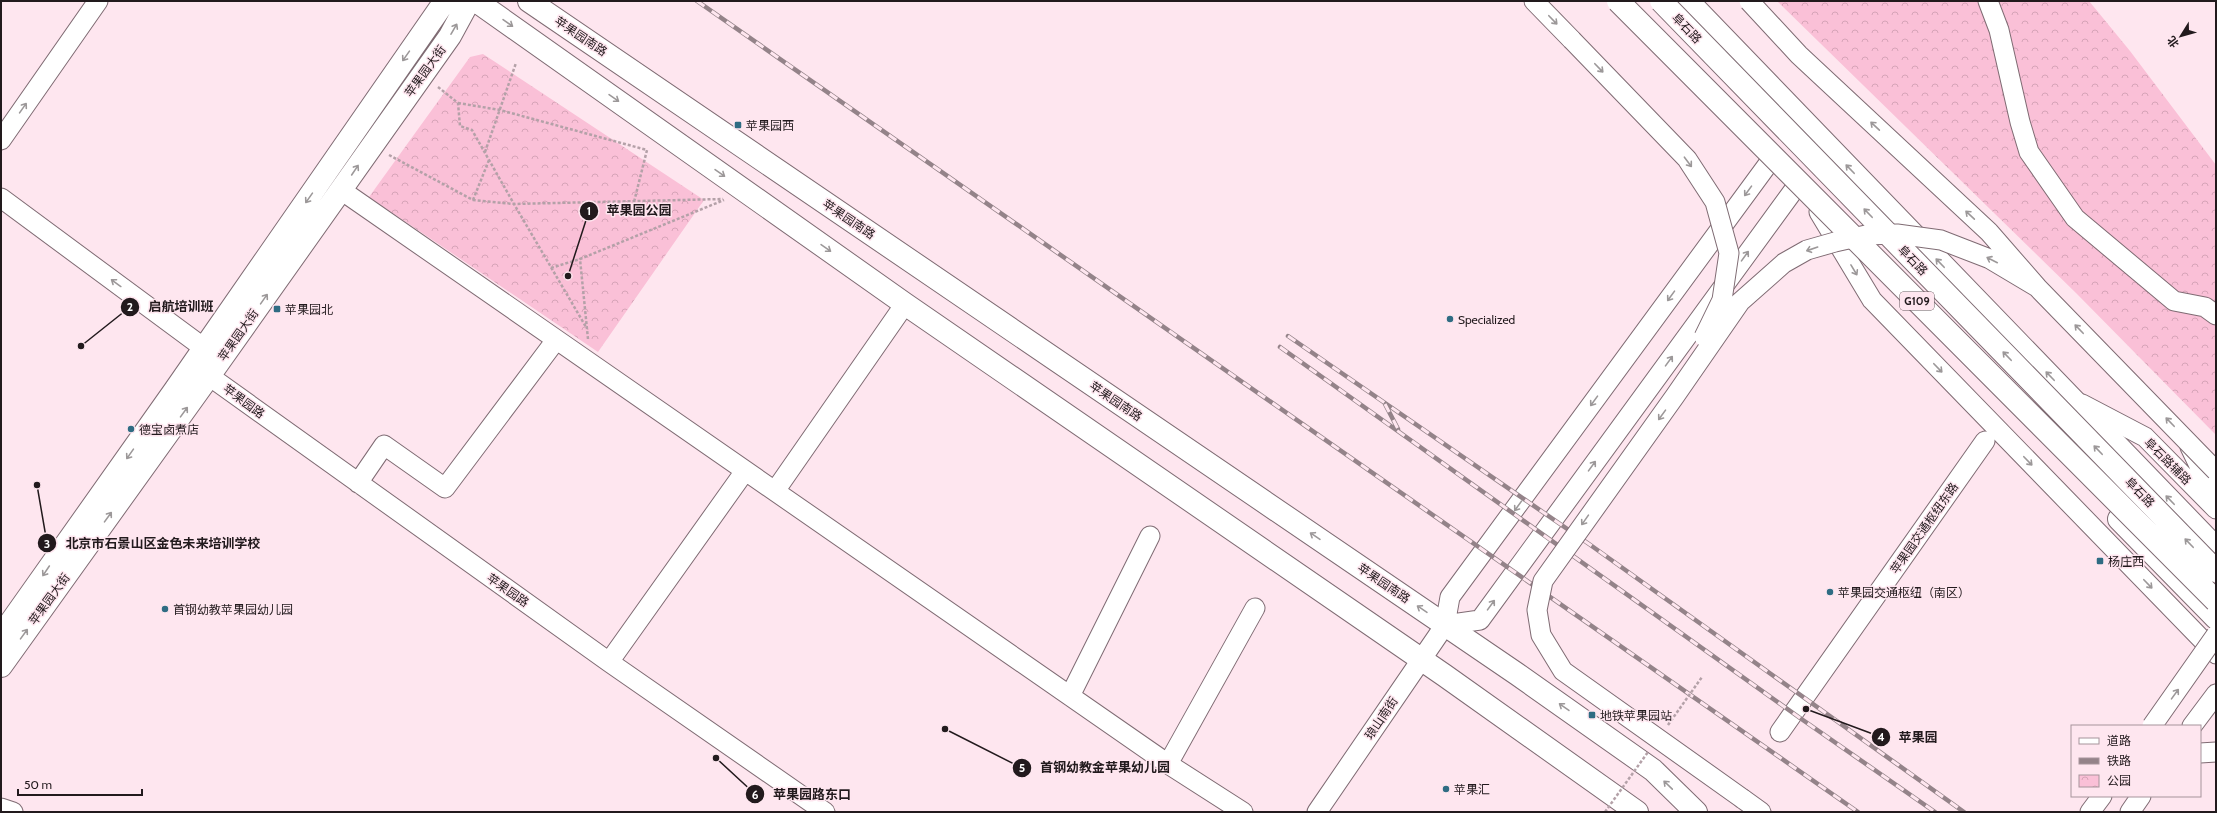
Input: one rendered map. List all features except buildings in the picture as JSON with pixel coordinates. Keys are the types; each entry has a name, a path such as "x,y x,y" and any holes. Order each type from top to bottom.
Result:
{"main road":[{"name":"苹果园大街","path":"1,666 445,1"},
{"name":"苹果园大街","path":"1,636 202,363 341,190 450,36 469,1"},
{"path":"476,1 905,304 1637,812"},
{"name":"苹果园南路","path":"529,1 1445,625 1653,770 1696,812"},
{"name":"阜石路","path":"1618,1 2216,601"},
{"path":"1622,1 1819,212 2216,618"},
{"name":"阜石路","path":"1661,1 2216,571"},
{"name":"阜石路","path":"1688,1 2216,548"}],"street":[{"path":"1,140 98,1"},
{"path":"1534,1 1687,159 1715,202 1729,253 1722,300 1675,396"},
{"path":"1749,1 1799,55 1989,232 2037,287 2216,471"},
{"path":"1988,1 1999,30 2020,122 2029,152 2075,218 2174,300 2205,306 2216,315"},
{"path":"1771,160 1450,597 1445,625 1480,620 1796,187"},
{"path":"341,190 1168,764 1243,812"},
{"name":"苹果园路","path":"1,198 202,363 358,483 609,662 825,812"},
{"path":"1819,212 1872,300 2216,654"},
{"path":"1761,812 1563,671 1541,635 1537,610 1543,581 1740,302 1784,263 1807,250 1835,242 1866,235 1889,234 1941,240 1990,258 2037,287"},
{"path":"775,492 905,304"},
{"path":"358,483 384,445 445,488 556,340"},
{"name":"阜石路辅路","path":"2072,399 2145,437 2216,509"},
{"path":"2186,439 2216,501"},
{"name":"苹果园交通枢纽东路","path":"1780,732 1985,442"},
{"path":"609,662 745,471"},
{"path":"1070,696 1150,536"},
{"path":"1168,764 1255,608"},
{"name":"琅山南街","path":"1317,812 1445,625"},
{"path":"2153,725 2216,635"},
{"path":"2193,725 2216,694"},
{"path":"2201,754 2216,752"},
{"path":"2130,812 2140,797"},
{"path":"1,808 13,812"}],"path":[{"path":"485,153 516,63"},
{"path":"438,87 458,103 500,110 648,150 634,202"},
{"path":"458,103 460,126 472,130 587,329"},
{"path":"389,155 473,200 514,204 727,199 580,259 551,268"},
{"path":"473,200 489,160"},
{"path":"580,259 591,364"},
{"path":"1663,731 1702,677"},
{"path":"1605,812 1650,749"}],"green space":[{"path":"1777,1 2089,1 2130,51 2216,165 2216,435 2076,293"},
{"path":"483,54 704,200 598,352 369,197 470,57"}],"railway":[{"path":"697,1 1858,812"},
{"path":"1288,336 1589,544 1964,812"},
{"path":"1280,347 1800,718 1935,812"},
{"path":"1385,404 1398,429"}],"place":[{"name":"苹果园西","path":"738,125"},
{"name":"苹果园公园","path":"568,276"},
{"name":"苹果园北","path":"277,309"},
{"name":"Specialized","path":"1450,319"},
{"name":"启航培训班","path":"81,346"},
{"name":"德宝卤煮店","path":"131,429"},
{"name":"北京市石景山区金色未来培训学校","path":"37,485"},
{"name":"杨庄西","path":"2100,561"},
{"name":"苹果园交通枢纽（南区）","path":"1830,592"},
{"name":"首钢幼教苹果园幼儿园","path":"165,609"},
{"name":"苹果园","path":"1806,709"},
{"name":"地铁苹果园站","path":"1592,715"},
{"name":"首钢幼教金苹果幼儿园","path":"945,729"},
{"name":"苹果园路东口","path":"716,758"},
{"name":"苹果汇","path":"1446,789"}]}
